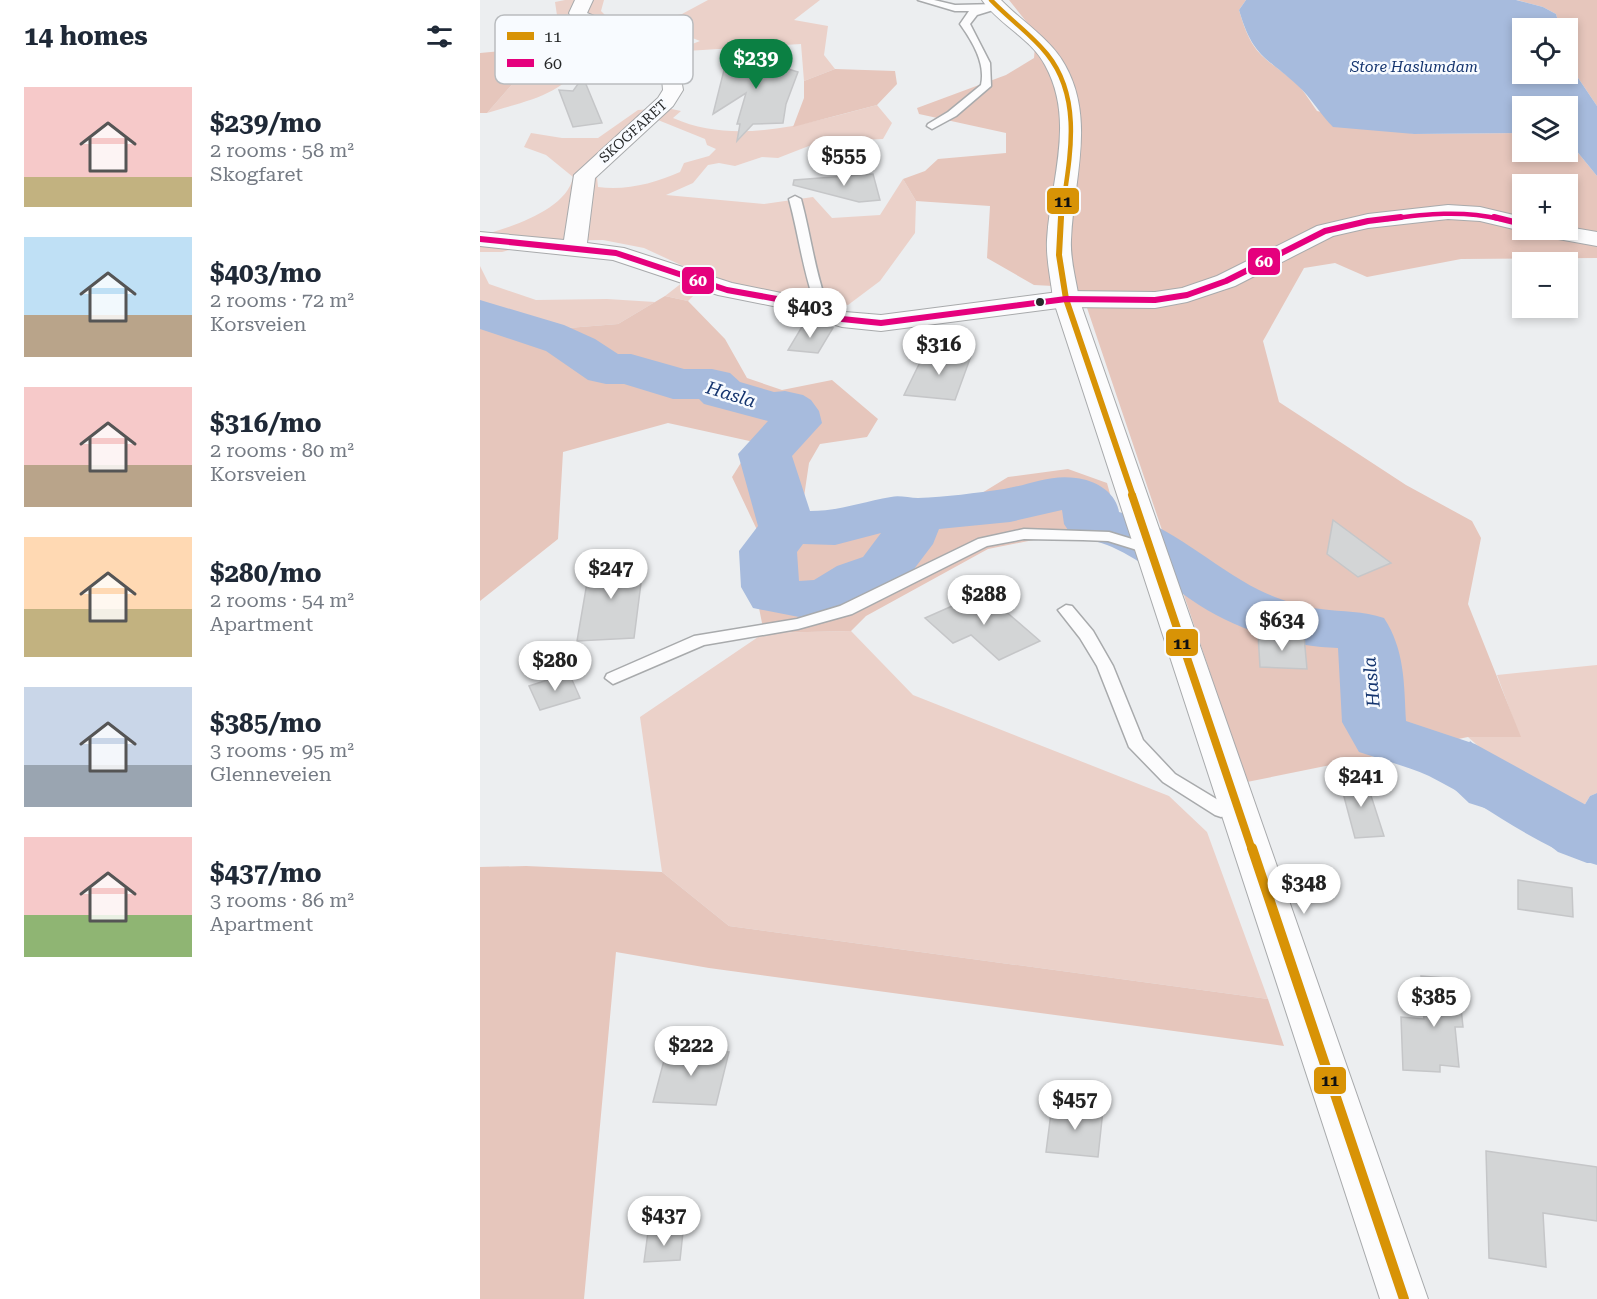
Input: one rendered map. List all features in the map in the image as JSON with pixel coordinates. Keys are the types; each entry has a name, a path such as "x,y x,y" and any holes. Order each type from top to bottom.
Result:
{"street":[{"name":"SKOGFARET","path":"579,15 584,0"},
{"path":"990,6 1054,64 1070,106 1071,160 1059,241 1066,299 1404,1299"},
{"name":"SKOGFARET","path":"575,247 581,205 581,181 666,102 673,90 672,84"},
{"path":"480,239 616,253 650,262 727,290 811,307 842,319 881,323 1066,299 1155,300 1186,295 1226,281 1325,231 1368,222 1448,212 1480,214 1512,222"},
{"path":"1578,236 1597,239"}],"lane":[{"path":"923,0 956,8 990,6"},
{"path":"932,126 952,114 986,86 988,81 980,52 965,24 966,19 990,6"},
{"path":"795,199 804,232 809,269 819,298 811,307"},
{"path":"613,678 700,640 798,624 846,610 982,543 1024,534 1083,535 1109,537 1150,549"},
{"path":"1066,610 1087,635 1106,666 1135,743 1169,778 1221,810 1236,806"}],"shaded area":[{"path":"604,0 601,11 605,15 557,15 555,2"},
{"path":"708,0 820,0 794,20 828,26 824,55 835,69 804,81 801,44 693,51 693,44 700,41 693,38 693,15 678,15"},
{"path":"1009,0 1246,0 1239,10 1249,38 1261,55 1298,85 1317,111 1414,134 1512,133 1512,162 1578,162 1578,153 1597,176 1597,258 1578,258 1578,252 1512,252 1512,259 1461,259 1367,277 1335,263 1304,268 1263,341 1279,402 1406,485 1472,521 1481,538 1468,604 1521,737 1468,737 1247,782 1083,296 1073,287 1034,285 987,258 990,206 916,201 903,179 925,171 938,159 1006,153 1006,133 919,114 917,108 1006,75 1034,58 1036,34"},
{"path":"1517,0 1597,0 1597,106 1578,78 1578,18 1557,18 1556,14 1543,7"},
{"path":"495,52 495,84 512,84 487,113 480,113 480,53"},
{"path":"835,69 895,71 897,84 877,105 793,127 804,98 804,81"},
{"path":"512,84 562,84 545,94 487,113"},
{"path":"877,105 892,123 883,139 819,142 778,158 762,157 735,166 719,163 708,165 693,183 666,195 764,204 813,197 832,218 880,215 903,179 916,201 915,233 880,281 848,305 732,286 697,292 688,301 665,296 696,272 644,248 603,240 542,241 502,252 480,252 480,236 535,216 560,199 568,189 573,177 546,155 524,147 531,133 562,138 598,138 638,110 667,108 681,111 673,118 723,131 775,129","holes":["653,118 705,139 707,145 716,149 709,156 684,163 680,172 640,185 619,188 598,187 595,157"]},
{"path":"480,266 489,284 536,300 607,299 655,302 618,324 543,330 480,321"},
{"path":"665,296 688,301 725,339 747,378 782,390 832,380 878,419 867,437 820,444 809,463 801,517 837,519 977,496 1008,477 1068,469 1107,483 1120,530 1058,535 988,549 866,616 851,631 764,633 758,603 758,532 732,477 754,442 668,423 563,452 558,539 480,601 480,321 543,330 618,324"},
{"path":"851,631 913,695 1169,796 1207,832 1268,999 729,926 662,872 640,717 764,633"},
{"path":"1597,665 1597,793 1590,796 1584,806 1579,807 1530,775 1513,777 1468,737 1520,737 1497,675"},
{"path":"526,866 662,872 729,926 1268,999 1284,1046 709,968 616,952 584,1299 480,1299 480,867"}],"water":[{"name":"Store Haslumdam","path":"1246,0 1516,0 1543,7 1556,14 1557,18 1512,18 1512,84 1578,84 1578,78 1597,106 1597,176 1578,153 1578,96 1512,96 1512,133 1414,134 1333,127 1302,90 1261,54 1249,37 1239,10"},
{"path":"1470,741 1513,777 1530,775 1579,807 1584,806 1590,796 1597,793 1597,863 1587,863 1558,852 1513,817 1469,803 1449,784 1452,760 1465,751"}],"building":[{"path":"728,54 740,54 798,72 786,104 783,123 753,124 737,141 740,124 737,124 746,93 713,114"},
{"path":"578,84 586,84 602,123 573,127 559,90 573,91"},
{"path":"873,174 880,200 859,202 793,185 794,180"},
{"path":"803,325 833,328 818,353 788,350"},
{"path":"925,352 971,356 955,400 904,395"},
{"path":"1333,520 1391,563 1358,577 1327,554"},
{"path":"636,552 628,583 641,583 634,638 577,641 588,577 600,566 604,553"},
{"path":"984,592 1040,641 999,660 971,635 953,643 925,618"},
{"path":"1258,634 1304,636 1307,669 1260,667"},
{"path":"569,673 580,698 540,710 529,686"},
{"path":"1365,777 1384,836 1355,838 1339,778"},
{"path":"1518,880 1572,888 1573,917 1518,909"},
{"path":"1421,976 1458,979 1463,1027 1455,1027 1459,1067 1440,1065 1440,1072 1403,1070 1401,1017 1424,1019"},
{"path":"667,1049 729,1052 716,1105 653,1102"},
{"path":"1052,1105 1103,1110 1098,1157 1046,1152"},
{"path":"1486,1151 1597,1167 1597,1221 1543,1213 1546,1267 1489,1258"},
{"path":"648,1232 683,1232 680,1260 644,1262"}],"waterway":[{"name":"Hasla","path":"480,314 563,341 606,369 631,369 648,376 663,377 673,384 712,384 722,393 773,407 785,406 793,411 796,423 765,454 787,527"},
{"name":"Hasla","path":"917,515 1010,505 1053,493 1076,494 1090,505 1092,524 1133,535 1239,603 1297,624 1363,632 1371,657 1374,722 1382,736 1452,760 1548,817 1597,840"},
{"name":"Hasla","path":"787,527 835,528 893,513 917,515"},
{"name":"Hasla","path":"787,527 768,551 770,587 774,595 799,599 827,597 858,579 884,569 904,544 917,515"}],"transit line":[{"name":"11","path":"991,0 1049,56 1065,86 1070,107 1071,129 1059,247 1066,299 1404,1299"},
{"name":"60","path":"480,239 616,253 727,290 777,299 842,319 881,323 1066,299 1155,300 1187,295 1226,281 1325,231 1368,221 1448,212 1480,214 1512,222"}]}
